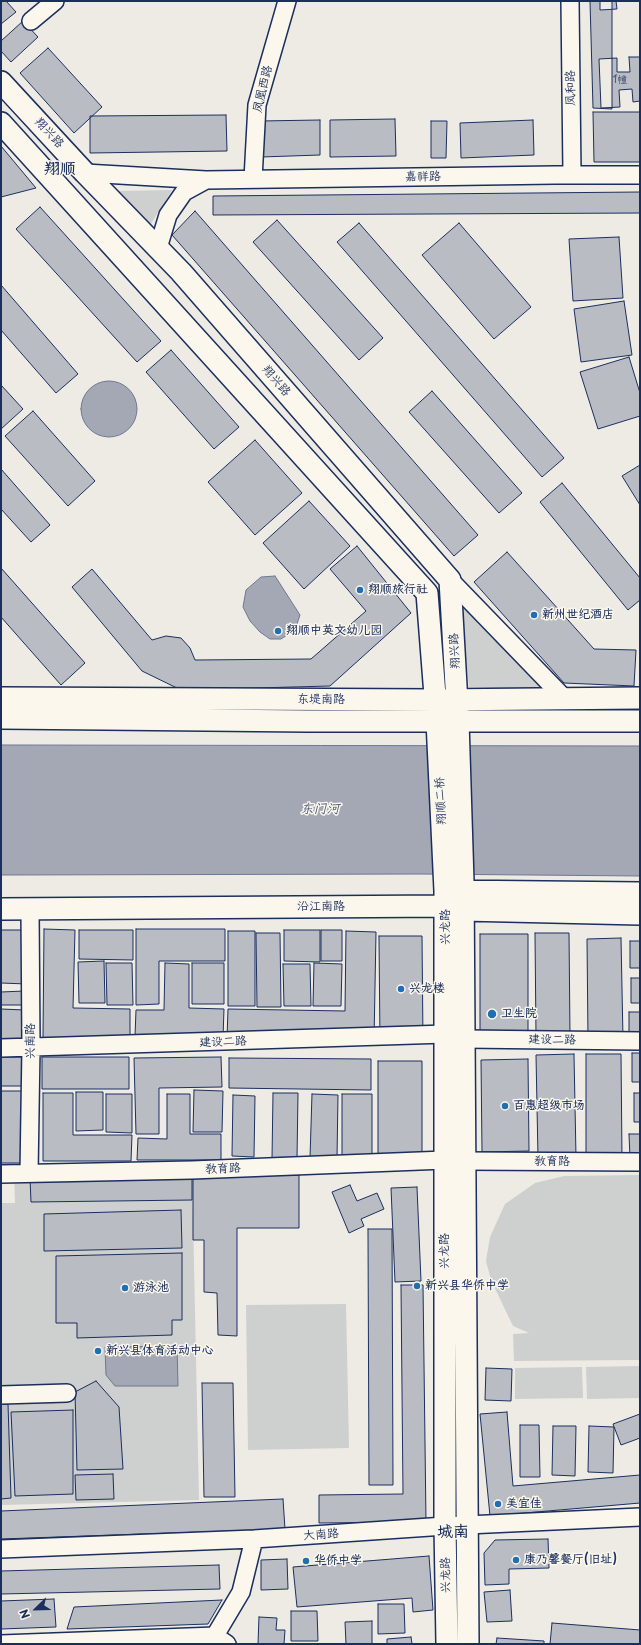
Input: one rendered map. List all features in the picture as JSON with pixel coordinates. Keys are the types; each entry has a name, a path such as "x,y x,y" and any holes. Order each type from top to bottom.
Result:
{"main road":[{"name":"翔兴路","path":"1,82 85,173 182,272 450,580 458,721"},
{"name":"翔兴路","path":"1,123 427,593 437,721"},
{"name":"东堤南路","path":"1,698 436,700 640,698"},
{"name":"东堤南路","path":"1,718 437,721 640,720"},
{"name":"翔顺二桥","path":"437,721 454,894"},
{"name":"翔顺二桥","path":"454,894 458,721"},
{"name":"沿江南路","path":"1,898 202,898 252,894 640,893"},
{"name":"沿江南路","path":"1,909 454,894 640,914"},
{"name":"兴龙路","path":"448,1644 445,1526 455,1161 454,894"},
{"name":"兴龙路","path":"455,1161 468,1644"}],"street":[{"path":"31,21 55,1"},
{"name":"凤凰西路","path":"253,179 257,105 286,1"},
{"name":"凤和路","path":"570,1 572,175"},
{"name":"嘉祥路","path":"85,173 206,180 640,175"},
{"name":"嘉祥路","path":"158,248 168,215 184,192 206,180"},
{"path":"450,580 565,699"},
{"name":"兴南路","path":"29,1173 31,1048 30,909"},
{"name":"建设二路","path":"1,1048 455,1037 640,1041"},
{"name":"教育路","path":"1,1174 192,1170 455,1161 640,1162"},
{"path":"1,1395 67,1393"},
{"name":"大南路","path":"1,1550 254,1539 445,1526 640,1517"},
{"path":"1,1644 217,1641 242,1592 254,1539"}],"shaded area":[{"path":"172,190 149,227 119,191"},
{"path":"460,603 546,690 469,687"},
{"name":"新兴县体育活动中心","path":"192,1170 199,1500 1,1505 1,1203 15,1203 14,1173"},
{"path":"640,1175 640,1360 514,1361 513,1334 529,1333 513,1326 491,1280 486,1261 490,1237 505,1204 535,1183 564,1176"},
{"path":"346,1304 349,1448 248,1450 246,1305"},
{"path":"640,1366 640,1398 587,1399 586,1367"},
{"path":"582,1367 583,1398 515,1399 515,1368"}],"water":[{"path":"109,381 120,383 129,389 135,398 137,409 135,420 129,429 120,435 109,437 98,435 89,429 83,420 81,409 83,398 89,389 98,383"},
{"path":"275,576 300,615 295,630 281,639 270,639 260,632 250,621 243,607 246,590 261,577"},
{"name":"东门河","path":"1,745 640,746 640,876 420,874 1,875"},
{"path":"177,1346 178,1386 115,1386 106,1375 105,1347"}],"building":[{"path":"1,1 6,1 16,12 1,24"},
{"path":"590,1 612,1 612,109 593,108"},
{"path":"600,1 616,1 617,9 600,10"},
{"path":"23,21 38,37 11,62 1,51 1,41"},
{"path":"48,48 102,107 74,133 20,73"},
{"path":"629,57 640,57 640,101 633,102 632,89 619,90 620,107 601,108 599,59 617,58 617,72 630,72"},
{"path":"593,112 640,112 640,162 594,162"},
{"path":"226,115 227,151 90,153 90,116"},
{"path":"395,119 396,156 330,157 330,120"},
{"path":"320,120 320,155 261,157 260,121"},
{"path":"533,120 534,155 461,158 460,123"},
{"path":"431,121 447,121 446,158 431,158"},
{"path":"1,146 36,188 1,197"},
{"path":"640,192 640,213 213,215 213,196"},
{"path":"40,207 161,341 137,362 16,229"},
{"path":"195,211 478,535 454,556 172,235"},
{"path":"277,220 383,338 359,360 253,242"},
{"path":"359,223 564,458 542,477 337,242"},
{"path":"459,223 531,307 494,339 422,255"},
{"path":"619,237 623,298 573,301 569,239"},
{"path":"1,285 78,374 56,393 1,330"},
{"path":"624,301 632,355 581,362 574,309"},
{"path":"171,350 239,427 214,449 146,372"},
{"path":"629,357 640,393 640,416 598,429 580,372"},
{"path":"1,385 23,409 1,429"},
{"path":"432,391 522,493 499,513 409,412"},
{"path":"33,411 95,481 68,506 5,436"},
{"path":"255,440 302,493 255,535 208,482"},
{"path":"640,465 640,505 622,476"},
{"path":"1,469 50,525 31,542 1,509"},
{"path":"562,483 640,578 640,600 628,610 540,502"},
{"path":"309,501 350,546 304,589 263,543"},
{"path":"357,546 411,613 330,686 181,690 142,671 72,587 92,569 152,640 166,636 181,638 190,648 195,660 311,659 366,611 330,569"},
{"name":"新州世纪酒店","path":"507,552 594,649 636,650 634,686 564,683 474,582"},
{"path":"1,568 85,663 61,685 1,617"},
{"path":"44,929 75,930 73,1008 130,1009 130,1039 43,1038"},
{"path":"136,929 225,929 225,961 159,961 159,1004 136,1005"},
{"path":"1,930 28,930 27,984 1,983"},
{"path":"79,930 133,930 133,960 79,959"},
{"path":"284,930 320,930 320,962 284,961"},
{"path":"321,930 342,930 342,961 321,961"},
{"path":"228,931 255,931 255,1006 228,1006"},
{"path":"346,931 376,932 374,1041 227,1038 228,1009 345,1011"},
{"path":"256,933 280,933 281,1007 257,1007"},
{"path":"535,933 569,933 570,1036 536,1036"},
{"path":"480,934 528,934 528,1038 480,1037"},
{"name":"兴龙楼","path":"379,936 422,936 423,1042 380,1043"},
{"path":"621,938 623,1039 588,1039 587,939"},
{"path":"630,941 640,941 640,968 630,968"},
{"path":"104,961 105,1003 79,1003 78,962"},
{"path":"106,963 132,963 133,1005 107,1005"},
{"path":"165,963 189,964 189,1008 224,1009 223,1038 135,1036 136,1010 164,1010"},
{"path":"192,963 224,963 224,1004 192,1004"},
{"path":"314,963 342,964 341,1006 313,1006"},
{"path":"283,964 310,964 311,1006 284,1006"},
{"path":"631,978 640,978 640,1003 631,1003"},
{"path":"25,991 25,1005 1,1005 1,992"},
{"path":"1,1009 25,1010 24,1041 1,1040"},
{"path":"629,1012 640,1012 640,1035 629,1035"},
{"path":"632,1053 640,1053 640,1082 632,1082"},
{"path":"574,1054 576,1157 538,1158 536,1055"},
{"path":"586,1054 621,1054 622,1159 586,1159"},
{"path":"1,1057 25,1057 26,1086 1,1086"},
{"path":"42,1057 129,1057 129,1089 42,1089"},
{"path":"221,1057 222,1087 159,1088 159,1134 136,1134 134,1058"},
{"path":"229,1058 371,1059 371,1090 229,1088"},
{"name":"百惠超级市场","path":"528,1059 529,1151 482,1152 481,1060"},
{"path":"378,1061 422,1061 422,1160 378,1160"},
{"path":"194,1090 223,1091 222,1132 193,1132"},
{"path":"1,1091 24,1091 24,1163 1,1163"},
{"path":"76,1092 103,1092 103,1130 76,1131"},
{"path":"43,1093 73,1093 73,1135 132,1135 131,1161 43,1161"},
{"path":"273,1093 298,1093 297,1159 272,1159"},
{"path":"634,1093 640,1093 640,1122 634,1122"},
{"path":"106,1094 132,1094 132,1133 106,1132"},
{"path":"167,1094 190,1094 190,1134 221,1134 221,1160 137,1160 138,1138 167,1139"},
{"path":"312,1094 338,1095 337,1158 310,1158"},
{"path":"342,1094 372,1094 372,1158 342,1158"},
{"path":"233,1095 255,1096 254,1157 232,1156"},
{"path":"629,1134 640,1134 640,1158 630,1158"},
{"path":"193,1174 299,1175 299,1228 237,1228 237,1336 218,1335 217,1293 204,1292 204,1240 193,1240"},
{"path":"192,1175 192,1200 31,1202 30,1178"},
{"path":"350,1185 357,1201 377,1193 384,1209 361,1219 364,1226 349,1233 332,1192"},
{"path":"417,1187 421,1281 395,1282 391,1188"},
{"path":"181,1210 182,1248 44,1251 44,1214"},
{"path":"368,1229 392,1229 393,1485 369,1485"},
{"path":"182,1253 182,1320 172,1320 172,1335 77,1338 77,1323 56,1323 56,1256"},
{"path":"401,1285 423,1285 426,1522 319,1523 319,1495 403,1494"},
{"path":"486,1368 512,1369 511,1401 485,1400"},
{"path":"96,1381 119,1407 123,1469 77,1470 75,1392"},
{"path":"202,1383 233,1383 235,1497 204,1497"},
{"path":"1,1404 8,1404 11,1498 1,1499"},
{"path":"73,1410 73,1494 15,1496 11,1412"},
{"path":"507,1412 513,1486 640,1475 640,1503 490,1516 480,1414"},
{"path":"640,1414 640,1438 621,1445 613,1424"},
{"path":"520,1425 539,1425 540,1477 520,1477"},
{"path":"553,1426 576,1426 575,1476 552,1475"},
{"path":"589,1426 614,1427 613,1473 588,1472"},
{"path":"113,1474 114,1499 76,1500 75,1475"},
{"path":"283,1499 285,1529 1,1539 1,1511"},
{"name":"康乃馨餐厅(旧址)","path":"548,1539 549,1568 509,1569 509,1584 485,1585 484,1553 495,1540"},
{"path":"429,1556 433,1610 413,1612 412,1598 297,1607 293,1567"},
{"path":"287,1559 288,1589 261,1590 261,1560"},
{"path":"219,1565 220,1589 1,1594 1,1571"},
{"path":"510,1590 512,1621 487,1622 484,1592"},
{"path":"54,1599 56,1627 1,1629 1,1601"},
{"path":"222,1600 208,1624 67,1629 74,1607"},
{"path":"378,1604 404,1604 405,1633 378,1634"},
{"path":"291,1611 317,1611 318,1641 291,1641"},
{"path":"259,1617 277,1618 276,1630 285,1630 284,1644 258,1644"},
{"path":"372,1621 372,1644 346,1644 345,1622"},
{"path":"552,1623 640,1630 640,1644 550,1644"},
{"path":"411,1637 412,1644 387,1644 387,1639"},
{"path":"497,1638 544,1641 544,1644 496,1644"}],"place":[{"name":"翔顺旅行社","path":"360,590"},
{"name":"新州世纪酒店","path":"534,615"},
{"name":"翔顺中英文幼儿园","path":"278,631"},
{"name":"兴龙楼","path":"401,989"},
{"name":"卫生院","path":"492,1014"},
{"name":"百惠超级市场","path":"505,1106"},
{"name":"新兴县华侨中学","path":"417,1286"},
{"name":"游泳池","path":"125,1288"},
{"name":"新兴县体育活动中心","path":"98,1351"},
{"name":"美宜佳","path":"498,1504"},
{"name":"康乃馨餐厅(旧址)","path":"516,1560"},
{"name":"华侨中学","path":"306,1561"}],"district":[{"name":"翔顺","path":"60,170"},
{"name":"城南","path":"453,1533"}]}
